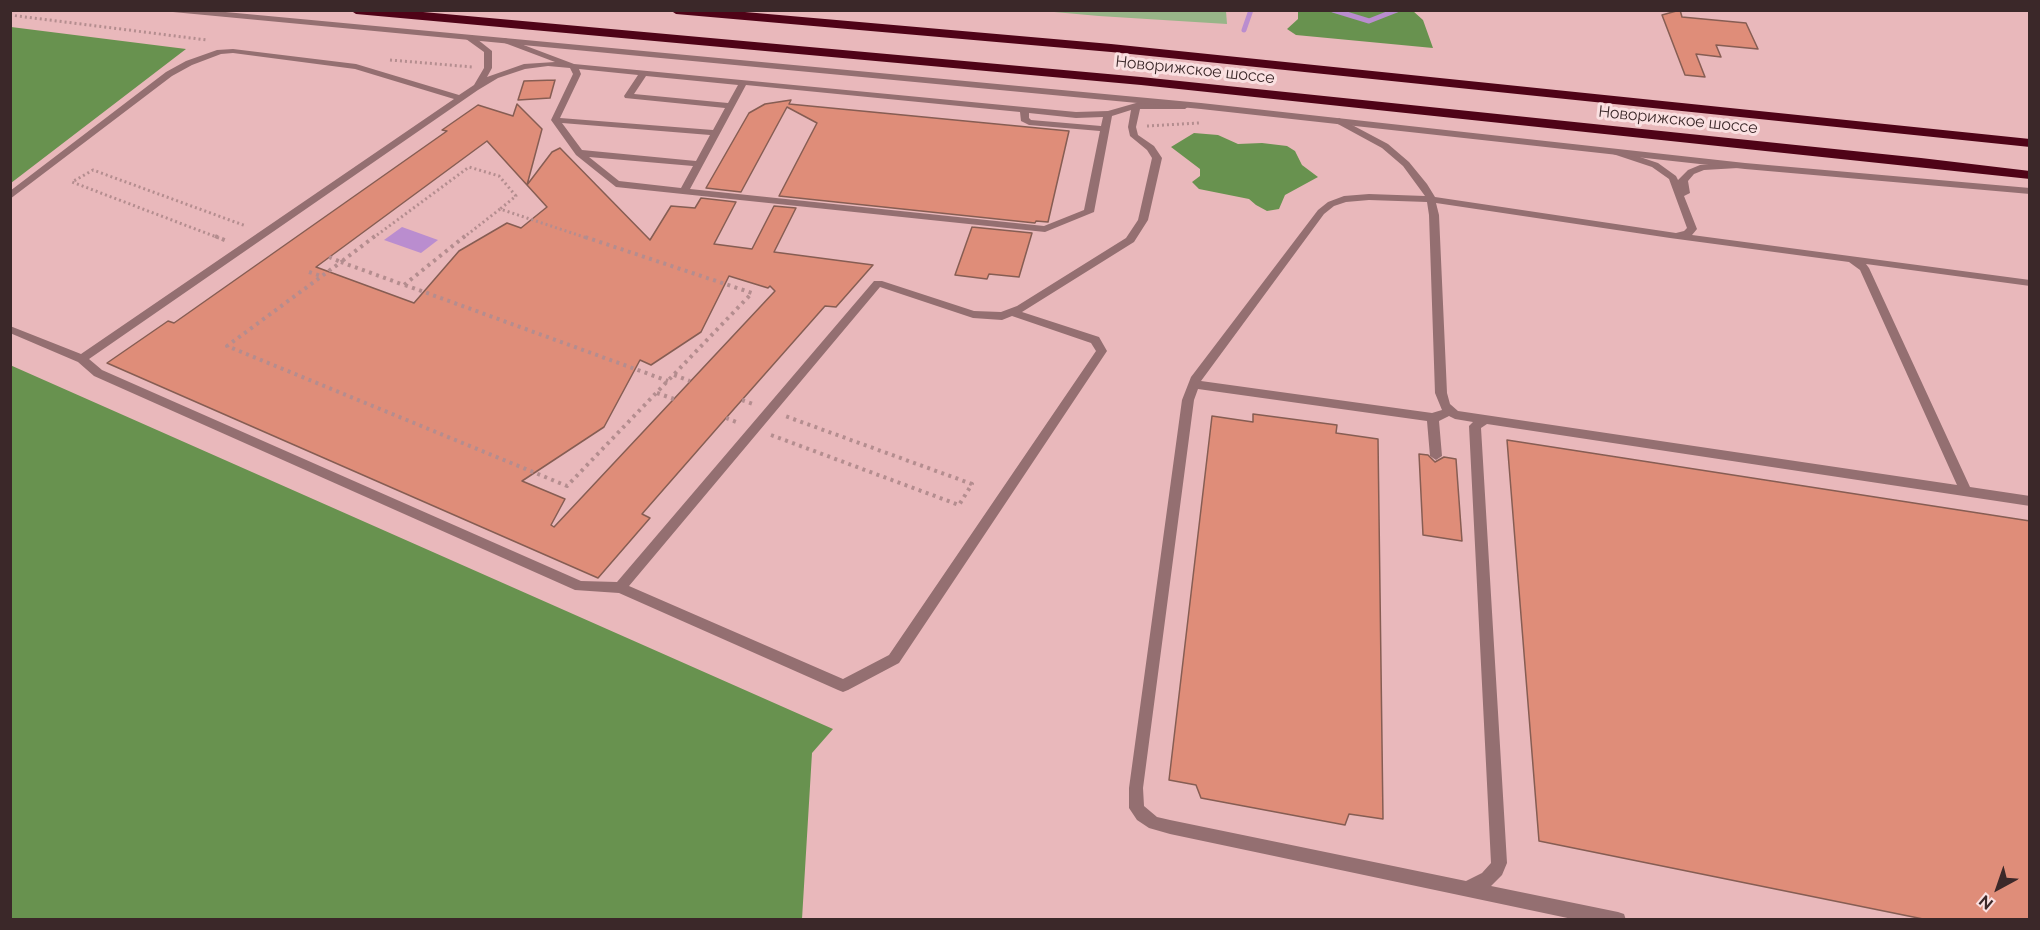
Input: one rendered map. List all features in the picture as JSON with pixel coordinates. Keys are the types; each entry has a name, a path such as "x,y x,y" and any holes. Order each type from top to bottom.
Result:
{"highway":[{"name":"Новорижское шоссе","path":"356,10 1141,81 1897,159 2030,175"},
{"name":"Новорижское шоссе","path":"676,10 1111,48 2030,143"}],"street":[{"path":"174,10 1201,106 1745,166 2030,191"},
{"path":"469,37 488,51 489,58 488,68 476,88"},
{"path":"505,40 573,66 577,74 555,120"},
{"path":"10,196 169,74 189,63 220,52 233,51 356,67 461,98"},
{"path":"82,359 461,98 495,76 516,69 548,64 573,66 1076,114 1108,114 1136,106 1201,106"},
{"path":"644,73 628,96 730,106"},
{"path":"684,192 743,83"},
{"path":"620,588 878,283 982,316 1002,316 1021,308 1130,240 1143,220 1156,158 1151,148 1134,136 1132,127 1136,106"},
{"path":"1025,110 1024,119 1029,122 1105,129"},
{"path":"555,120 579,153 616,184 1045,229 1089,212 1108,114"},
{"path":"555,120 716,133"},
{"path":"1339,121 1390,150 1406,164 1424,186 1431,200 1434,215 1442,393 1445,406 1455,415 2030,501"},
{"path":"1612,151 1655,165 1676,182 1692,229 1687,234 1670,235"},
{"path":"579,153 698,164"},
{"path":"1719,242 1697,230 1683,180 1691,172 1703,167 1745,166"},
{"path":"1618,920 1161,825 1148,819 1137,808 1136,788 1188,400 1194,384 1326,207 1344,199 1369,197 1431,200 1719,242 2030,283"},
{"path":"1847,259 1859,263 1864,268 1966,492"},
{"path":"10,329 82,359 98,373 580,586 620,588 843,686 894,659 1102,351 1095,340 1012,312"},
{"path":"1194,384 1433,417 1449,411"},
{"path":"1433,417 1436,456"},
{"path":"1467,888 1488,879 1499,863 1474,426 1483,420"}],"path":[{"path":"1132,127 1206,122"},
{"path":"404,285 516,196 499,176 469,167 227,346 567,486 752,293 500,209"},
{"path":"244,247 72,182 93,170 265,233"},
{"path":"329,257 668,381"},
{"path":"309,272 321,276"},
{"path":"674,375 690,381"},
{"path":"657,393 674,399"},
{"path":"726,418 959,505 972,484 742,400"}],"green space":[{"path":"1043,11 1226,11 1227,24 1099,16"},
{"path":"1298,11 1413,11 1423,20 1433,48 1296,35 1287,29 1298,19"},
{"path":"11,27 186,49 11,183"},
{"path":"1194,133 1218,135 1238,144 1262,143 1287,146 1295,151 1302,165 1318,177 1285,195 1279,209 1267,211 1249,199 1199,189 1192,182 1200,176 1200,169 1171,147"},
{"path":"10,365 833,729 812,753 802,919 11,919"}],"shaded area":[{"path":"402,227 438,240 421,253 384,240"}],"building":[{"path":"1680,10 1682,17 1746,23 1758,49 1716,45 1721,57 1696,54 1705,77 1685,75 1662,15"},
{"path":"555,80 550,98 518,100 524,81"},
{"path":"791,100 789,104 1069,131 1048,222 1036,221 1035,223 779,196 817,123 787,107 741,192 706,188 749,113 765,104"},
{"path":"517,104 542,129 527,185 552,152 560,148 650,240 671,206 695,208 701,198 736,202 714,244 752,249 774,206 796,208 774,252 873,265 836,307 825,306 726,418 642,514 650,518 598,578 107,363 168,321 174,323 447,131 442,130 478,105 513,116","holes":["487,141 547,207 521,228 507,223 459,251 414,303 316,267","729,276 768,288 770,286 775,291 554,527 551,525 565,499 522,481 604,427 640,360 651,365 701,332"]},
{"path":"972,227 1032,233 1019,277 989,274 987,279 955,275"},
{"path":"1253,414 1337,425 1336,433 1378,439 1383,819 1349,814 1345,825 1201,798 1196,785 1169,780 1212,416 1253,422"},
{"path":"1507,440 2030,521 2030,920 1928,920 1539,841"},
{"path":"1419,454 1428,455 1435,462 1444,457 1456,459 1462,541 1423,535"}],"waterway":[{"path":"1244,30 1251,10"},
{"path":"1333,10 1369,21 1397,10"}]}
